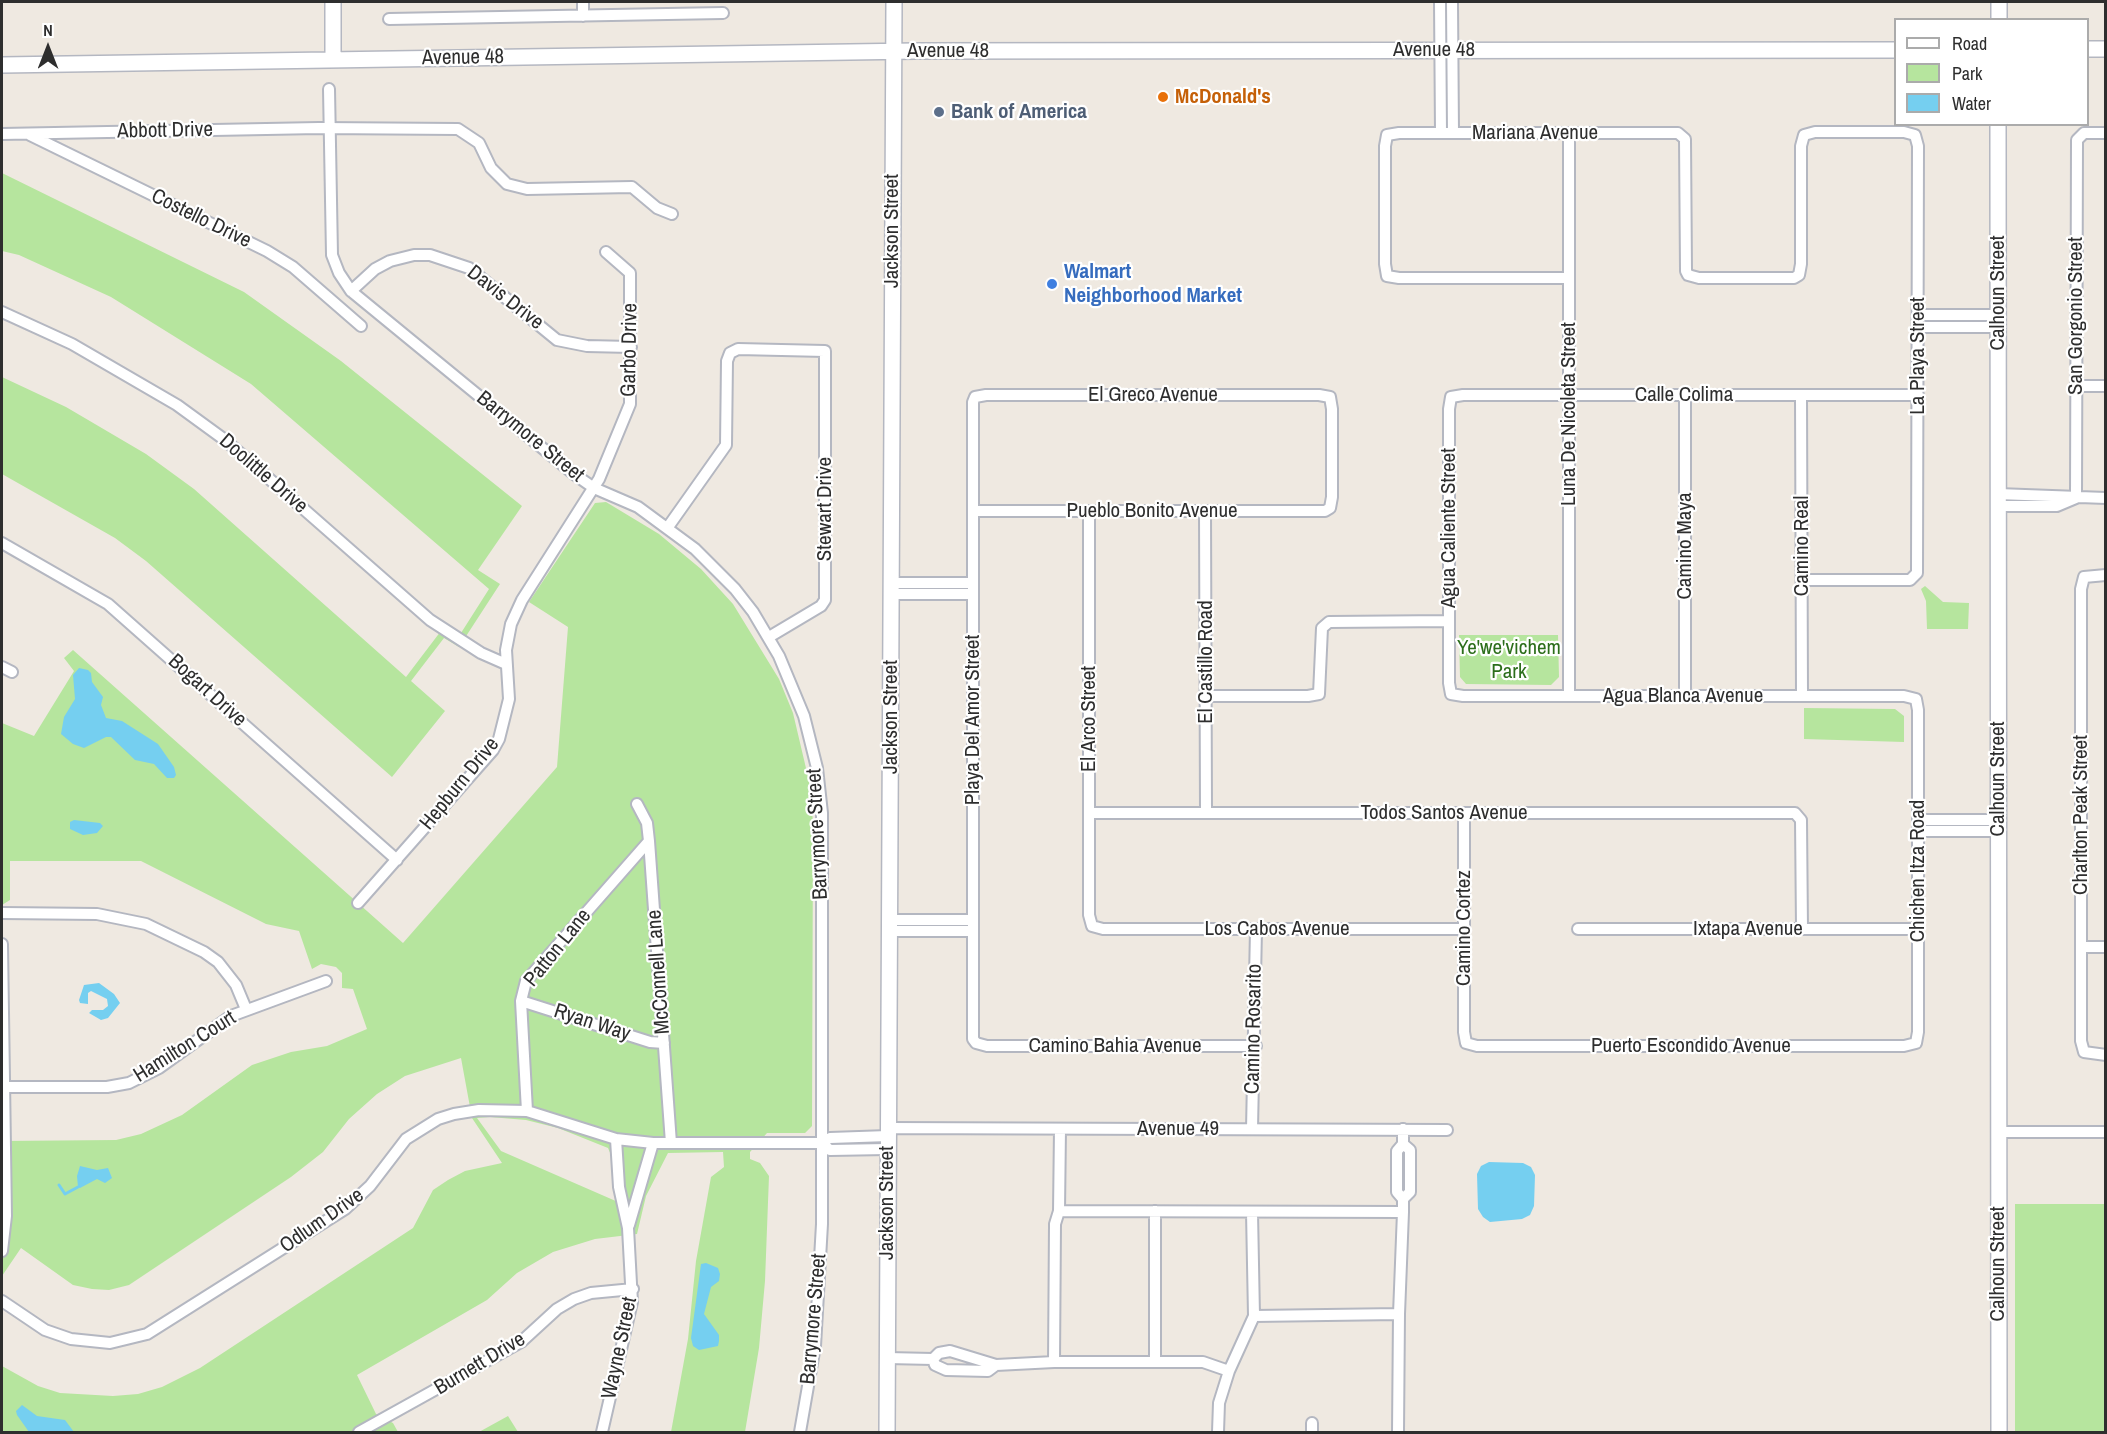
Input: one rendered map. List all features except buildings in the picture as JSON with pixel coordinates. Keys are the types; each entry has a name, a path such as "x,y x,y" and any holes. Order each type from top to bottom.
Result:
{"main road":[{"path":"333,2 333,60"},
{"name":"Jackson Street","path":"887,1432 894,2"},
{"path":"1999,2 1999,18"},
{"path":"2089,49 2106,49"},
{"name":"Avenue 48","path":"2,65 893,52 1894,50"},
{"name":"Calhoun Street","path":"1998,126 1999,1432"}],"street":[{"path":"583,2 583,16"},
{"path":"1440,2 1447,50 1453,132"},
{"path":"1441,132 1452,2"},
{"path":"389,19 723,13"},
{"name":"Barrymore Street","path":"329,89 332,255 339,273 351,291 574,474 594,488 631,503 668,527 728,582 769,637 789,677 804,716 819,783 822,828 821,1143 820,1282 815,1347 800,1432"},
{"name":"Abbott Drive","path":"2,134 329,128 458,129 479,143 491,168 507,184 527,189 632,187 657,208 672,214"},
{"name":"Mariana Avenue","path":"1569,278 1399,278 1387,276 1385,264 1385,146 1387,135 1441,132 1671,132 1683,135 1685,146 1685,264 1688,275"},
{"name":"Luna De Nicoleta Street","path":"1569,132 1569,696"},
{"name":"La Playa Street","path":"1688,275 1699,278 1794,278 1799,275 1801,264 1801,146 1804,135 1815,132 1904,132 1915,135 1918,146 1918,566 1915,577 1904,580 1802,580"},
{"name":"San Gorgonio Street","path":"2076,498 2076,147 2079,135 2106,133"},
{"name":"Costello Drive","path":"27,134 267,251 293,267 361,326"},
{"name":"Garbo Drive","path":"594,488 630,404 630,273 606,252"},
{"name":"Davis Drive","path":"351,291 368,274 390,261 414,255 430,255 468,268 557,340 587,346 631,347"},
{"name":"Doolittle Drive","path":"2,312 78,347 177,405 225,440 430,620 474,649 506,663"},
{"path":"1918,321 1998,321"},
{"name":"Stewart Drive","path":"668,527 726,445 727,361 730,353 738,349 825,351 825,600 821,606 769,637"},
{"path":"2076,386 2106,386"},
{"name":"El Greco Avenue","path":"975,397 986,395 1318,395 1330,397 1332,409 1330,508"},
{"name":"Calle Colima","path":"1451,397 1463,395 1918,395"},
{"name":"Camino Maya","path":"1685,395 1685,696"},
{"name":"Camino Real","path":"1802,395 1802,696"},
{"name":"Playa Del Amor Street","path":"975,397 972,409 972,511 973,1032 976,1043"},
{"name":"Agua Caliente Street","path":"1451,397 1449,409 1449,683 1451,694"},
{"name":"Hepburn Drive","path":"358,903 492,750 499,739 509,699 506,663 508,636 516,612 594,488"},
{"path":"1998,500 2057,494 2076,498 2106,498"},
{"name":"Pueblo Bonito Avenue","path":"972,511 1319,511 1330,508"},
{"name":"El Arco Street","path":"1089,511 1089,915 1092,926"},
{"name":"El Castillo Road","path":"1205,511 1206,813"},
{"name":"Bogart Drive","path":"2,543 108,604 397,860"},
{"name":"Charlton Peak Street","path":"2106,575 2084,578 2081,589 2081,1041 2084,1052 2106,1055"},
{"path":"891,589 973,589"},
{"path":"1206,696 1308,696 1319,694 1322,628 1329,622 1449,621"},
{"path":"2,667 12,672"},
{"name":"Agua Blanca Avenue","path":"1451,694 1463,696 1904,696 1916,699"},
{"name":"Chichen Itza Road","path":"1916,699 1918,710 1918,1032 1916,1043"},
{"name":"McConnell Lane","path":"637,804 643,811 649,842 671,1143"},
{"name":"Todos Santos Avenue","path":"1089,813 1788,813 1799,815 1802,826 1802,929"},
{"name":"Camino Cortez","path":"1464,813 1464,1032 1466,1043"},
{"path":"1918,825 1998,825"},
{"name":"Patton Lane","path":"527,1111 521,1001 526,981 649,842"},
{"path":"2,913 97,914 123,917 152,926 204,952 218,962 236,984 246,1009"},
{"path":"891,925 973,925"},
{"name":"Los Cabos Avenue","path":"1092,926 1103,929 1464,929"},
{"name":"Camino Rosarito","path":"1252,1129 1256,1046 1256,929"},
{"name":"Ixtapa Avenue","path":"1578,929 1918,929"},
{"path":"2,944 6,1216 2,1251"},
{"path":"2081,947 2106,947"},
{"name":"Hamilton Court","path":"4,1087 106,1087 129,1083 159,1068 224,1020 246,1009 326,981"},
{"name":"Ryan Way","path":"521,1001 650,1042 664,1044"},
{"name":"Camino Bahia Avenue","path":"976,1043 987,1046 1256,1046"},
{"name":"Puerto Escondido Avenue","path":"1466,1043 1477,1046 1904,1046 1916,1043"},
{"name":"Odlum Drive","path":"2,1301 45,1330 71,1339 110,1343 147,1334 345,1209 370,1186 396,1149 421,1128 454,1114 479,1110 527,1111 616,1139 653,1143 821,1143 830,1137 888,1138"},
{"name":"Avenue 49","path":"888,1138 910,1129 1447,1130"},
{"path":"1054,1362 1055,1224 1059,1211 1060,1129"},
{"path":"1398,1432 1403,1199 1396,1192 1396,1151 1403,1144 1403,1129"},
{"path":"1998,1132 2106,1132"},
{"path":"850,1137 850,1149"},
{"name":"Odlum Drive","path":"821,1143 830,1150 850,1149 888,1138"},
{"name":"Wayne Street","path":"602,1432 631,1314 633,1288 628,1228 619,1186 616,1139"},
{"name":"Wayne Street","path":"628,1228 653,1143"},
{"path":"1403,1144 1410,1150 1410,1192 1403,1199"},
{"path":"1396,1173 1410,1174"},
{"path":"1059,1211 1403,1212"},
{"path":"1155,1211 1155,1362"},
{"path":"1218,1432 1219,1403 1229,1371 1254,1316 1252,1212"},
{"name":"Burnett Drive","path":"359,1432 521,1342 557,1309 574,1299 591,1293 633,1288"},
{"path":"1254,1316 1400,1314"},
{"path":"887,1358 933,1359 939,1353 950,1352 996,1365 1054,1362 1203,1362 1229,1371"},
{"path":"961,1371 962,1355"},
{"path":"933,1359 935,1365 941,1369 961,1371 988,1371 996,1365"}],"green space":[{"path":"2,173 244,292 341,361 522,506 478,570 500,584 459,647 444,638 411,681 445,711 392,777 146,561 115,538 2,474 2,377 66,407 146,454 194,489 406,677 447,623 461,633 489,589 251,384 111,297 19,255 2,251"},
{"path":"606,502 659,534 701,569 733,604 779,679 793,713 809,781 813,822 812,1126 805,1133 767,1133 750,1152 750,1159 760,1163 769,1176 765,1281 759,1348 745,1432 671,1432 688,1339 696,1261 711,1177 724,1167 723,1152 668,1153 646,1196 637,1234 595,1239 553,1252 517,1273 487,1300 357,1375 376,1414 393,1423 398,1432 2,1432 2,1366 38,1386 60,1393 113,1396 138,1394 162,1387 200,1368 413,1228 433,1190 448,1180 465,1171 502,1163 472,1118 461,1058 405,1076 377,1094 349,1119 323,1152 291,1177 129,1285 109,1290 73,1285 21,1248 2,1276 2,1141 116,1140 141,1134 182,1115 252,1065 291,1052 327,1046 367,1029 353,989 342,988 342,973 336,967 321,964 312,969 299,931 266,924 141,861 10,861 10,900 2,905 2,723 34,736 74,671 64,658 73,650 403,943 557,767 568,627 529,602 595,503","holes":["477,1118 526,1120 558,1128 608,1148 618,1202 501,1151"]},
{"path":"1925,586 1943,602 1969,603 1968,629 1927,629 1926,601 1921,589"},
{"name":"Ye'we'vichem Park","path":"1459,635 1558,635 1559,677 1551,685 1466,684 1460,677"},
{"path":"1804,708 1895,709 1904,716 1904,742 1804,739"},
{"path":"2015,1204 2105,1204 2105,1432 2015,1432"},
{"path":"508,1416 518,1432 479,1432"}],"water":[{"path":"79,668 91,673 92,682 103,697 101,705 106,718 122,721 158,744 174,767 176,775 174,778 167,778 154,764 135,760 111,737 106,737 84,748 73,744 61,734 64,717 75,699 73,675"},
{"path":"74,820 100,823 103,826 97,833 83,835 70,829 70,822"},
{"path":"99,983 114,994 120,1003 108,1018 101,1020 89,1013 92,1010 103,1010 108,1006 107,999 91,991 88,993 88,1004 80,1003 79,1000 84,985"},
{"path":"1489,1162 1523,1163 1531,1167 1535,1175 1534,1206 1530,1215 1522,1219 1490,1222 1483,1217 1478,1209 1477,1174 1481,1166"},
{"path":"80,1166 97,1170 108,1168 112,1178 105,1183 97,1179 80,1188 77,1176"},
{"path":"706,1263 718,1268 720,1274 719,1281 711,1287 704,1314 719,1335 719,1341 718,1346 699,1350 693,1346 691,1338 701,1264"},
{"path":"22,1405 37,1416 65,1420 74,1432 29,1432 17,1415 16,1411"}],"waterway":[{"path":"59,1185 65,1194 78,1187"}],"place":[{"name":"McDonald's","path":"1163,97"},
{"name":"Bank of America","path":"939,112"},
{"name":"Walmart Neighborhood Market","path":"1052,284"}]}
